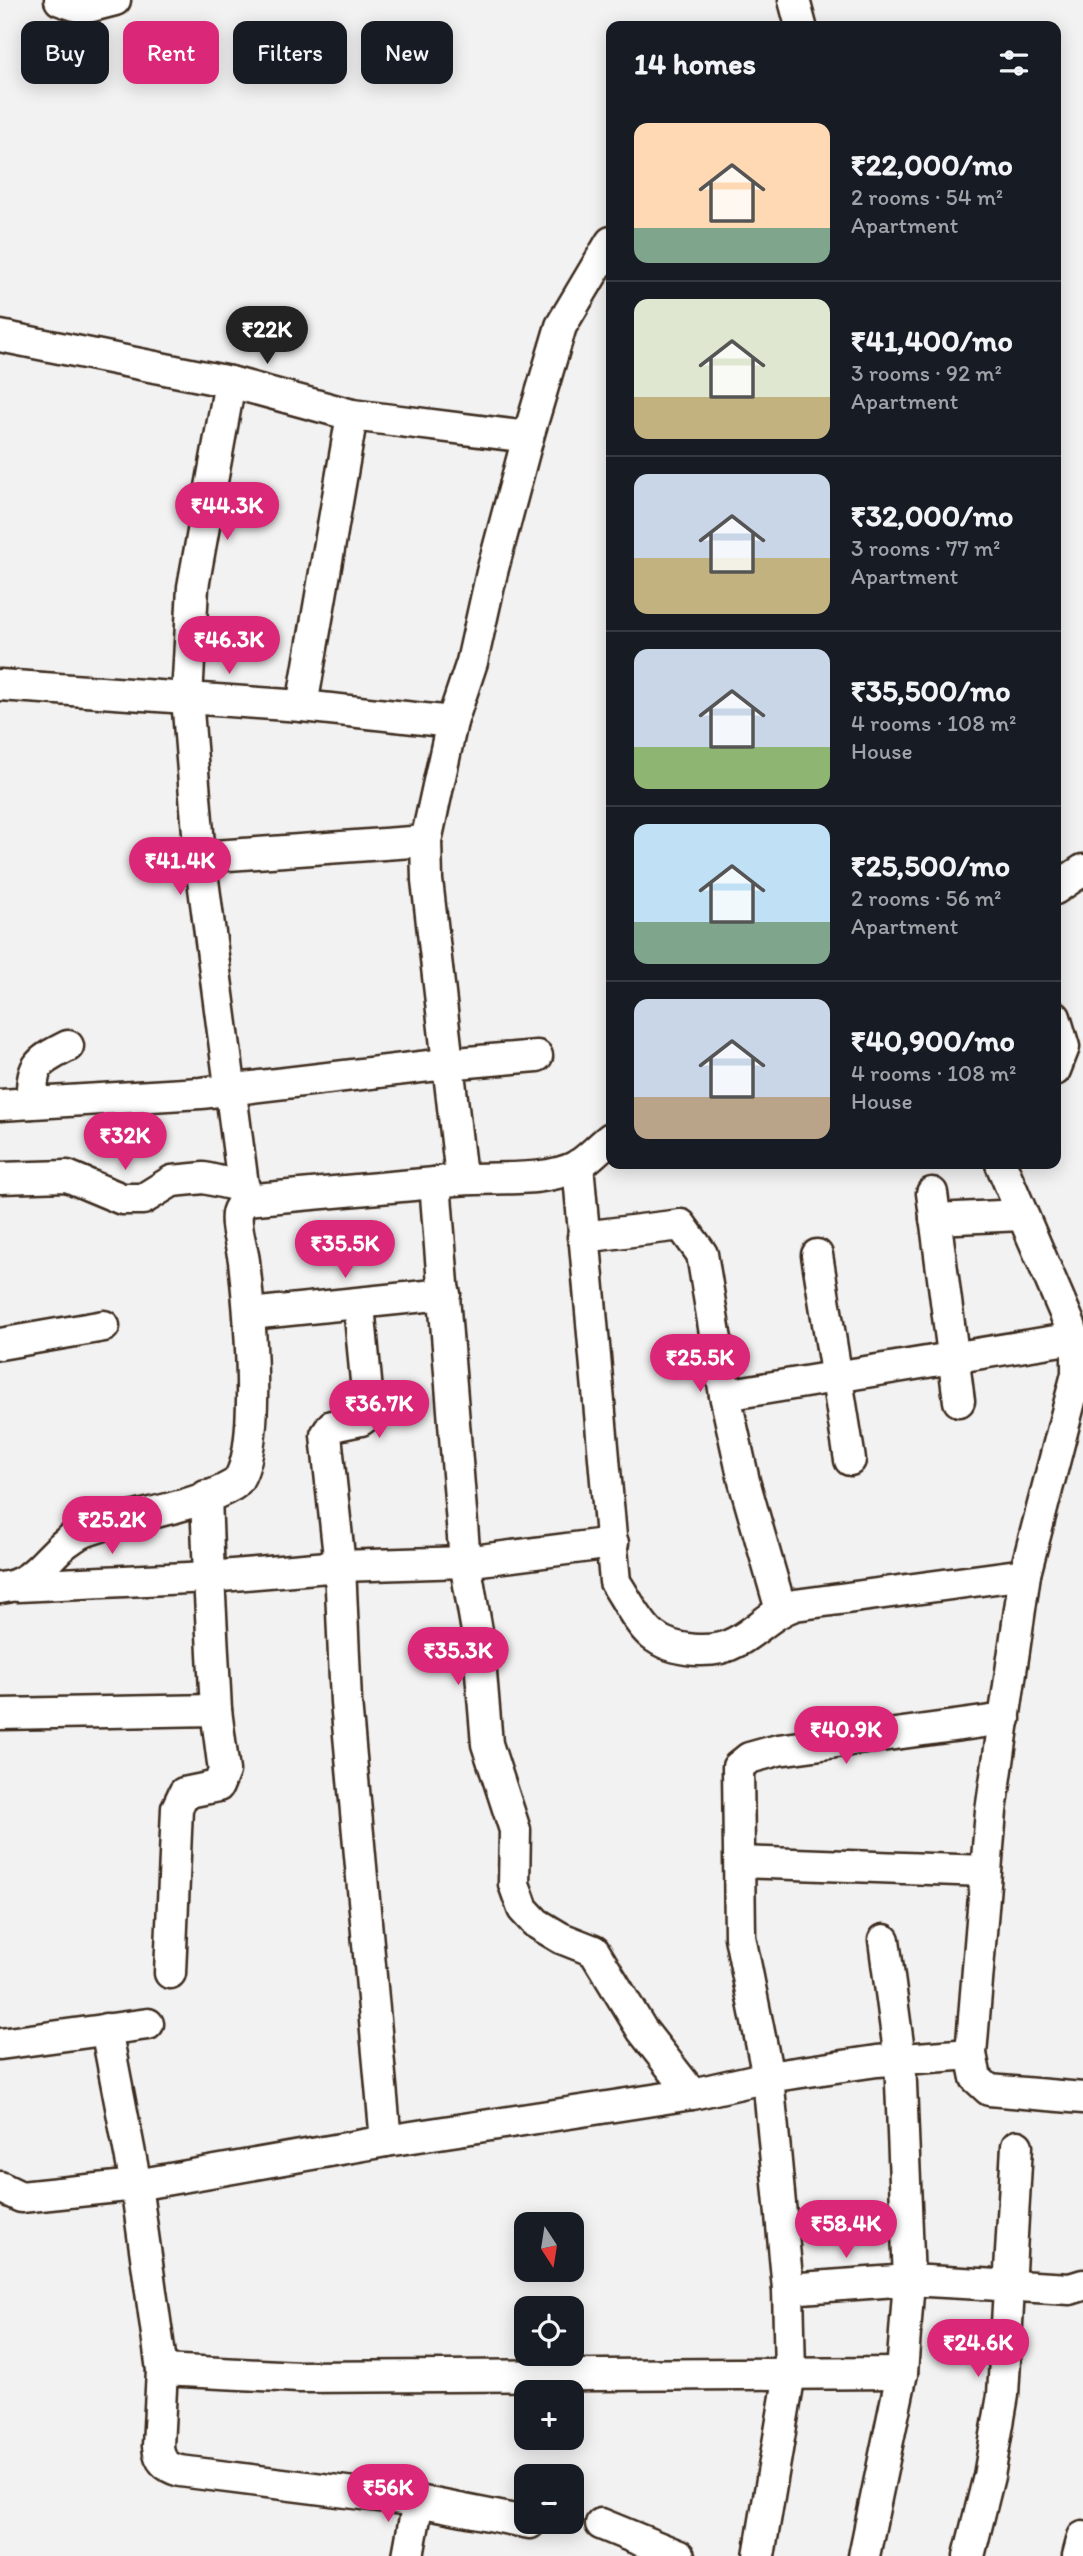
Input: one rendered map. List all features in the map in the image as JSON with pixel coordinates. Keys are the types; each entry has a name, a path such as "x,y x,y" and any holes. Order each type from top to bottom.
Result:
{"street":[{"path":"60,0 84,8 115,0"},
{"path":"794,0 800,21"},
{"path":"606,250 561,327 492,572 472,662 452,722 426,841 427,880 446,1063 448,1180 445,1294 465,1562 478,1637 487,1744 515,1830 514,1884 523,1909 537,1923 561,1938 594,1951 642,2030 692,2094"},
{"path":"0,336 230,382 352,415 528,437"},
{"path":"9,1587 32,1578 53,1552 84,1532 206,1496 236,1484 246,1467 252,1438 250,1314 237,1215 244,1194 200,857 187,698 193,587 230,382"},
{"path":"302,706 352,415"},
{"path":"0,685 302,706 452,722"},
{"path":"200,857 426,841"},
{"path":"1061,885 1083,870"},
{"path":"1061,1037 1064,1047 1061,1055"},
{"path":"32,1104 33,1070 41,1060 68,1046"},
{"path":"0,1105 232,1090 446,1063 537,1056"},
{"path":"0,1178 67,1176 122,1199 143,1199 172,1181 204,1178 244,1194 546,1175 578,1166 606,1142"},
{"path":"578,1166 615,1582 652,1635 671,1645 695,1650 733,1644 781,1609 795,1605 1025,1574"},
{"path":"1003,1169 1073,1338 1077,1374 1025,1574 985,1871 971,2054 976,2078 989,2091 1083,2098"},
{"path":"959,1401 934,1206 1022,1215"},
{"path":"583,1237 681,1225 702,1254 725,1395 744,1481 781,1609"},
{"path":"817,1255 850,1460"},
{"path":"250,1314 359,1305 445,1294"},
{"path":"359,1305 369,1414 361,1420 331,1426 326,1435 341,1566 346,1702 386,2141"},
{"path":"0,1344 104,1326"},
{"path":"725,1395 1073,1338"},
{"path":"170,1973 177,1808 184,1793 218,1786 224,1772 216,1710 206,1496"},
{"path":"9,1587 209,1577 341,1566 465,1562 613,1543"},
{"path":"0,1714 216,1710"},
{"path":"759,2556 790,2373 788,2289 768,2077 740,1937 738,1767 749,1758 778,1750 1005,1719"},
{"path":"741,1862 985,1871"},
{"path":"864,2556 902,2373 909,2280 900,2059 884,1940"},
{"path":"0,2044 148,2024"},
{"path":"106,2029 136,2185 162,2370 159,2455 170,2468 418,2501 514,2520"},
{"path":"0,2187 21,2197 136,2185 386,2141 692,2094 768,2077 900,2059 971,2054"},
{"path":"969,2556 989,2476 1003,2395 1007,2286 1017,2146"},
{"path":"788,2289 909,2280 1079,2292"},
{"path":"162,2370 299,2377 902,2373"},
{"path":"408,2556 418,2501"},
{"path":"601,2524 665,2553"},
{"path":"1078,2556 1083,2538"}]}
